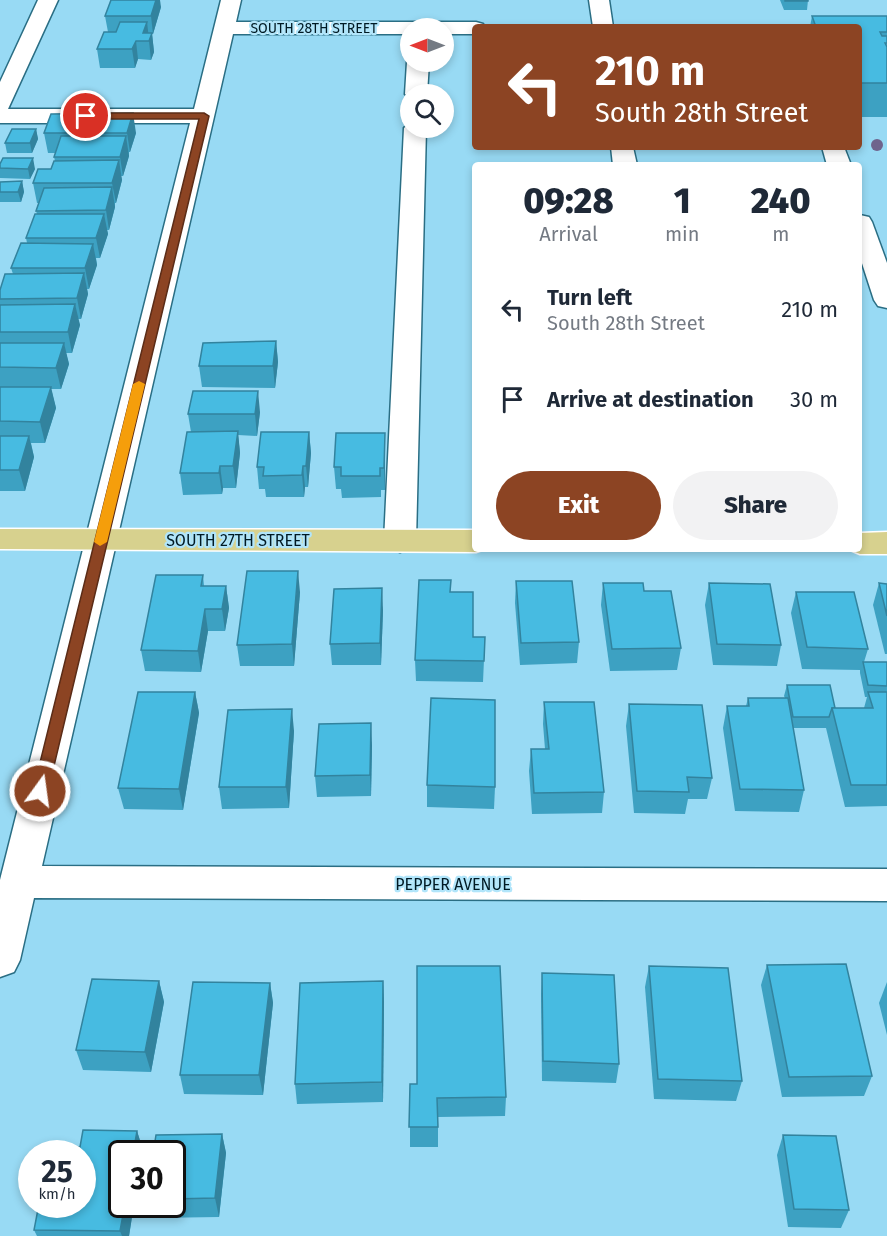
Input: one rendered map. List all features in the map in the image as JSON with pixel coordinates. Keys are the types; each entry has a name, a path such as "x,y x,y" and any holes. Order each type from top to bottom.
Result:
{"main road":[{"name":"SOUTH 27TH STREET","path":"0,539 472,542"},
{"path":"862,543 887,543"}],"street":[{"path":"0,105 48,0"},
{"path":"0,960 231,0"},
{"path":"599,0 603,24"},
{"name":"SOUTH 28TH STREET","path":"454,27 472,27"},
{"name":"SOUTH 28TH STREET","path":"224,28 400,28"},
{"path":"0,116 204,116"},
{"path":"400,541 415,138"},
{"path":"862,228 887,300"},
{"name":"PEPPER AVENUE","path":"19,882 887,885"}],"building":[{"path":"111,0 156,0 151,16 105,16"},
{"path":"808,0 808,1 785,1"},
{"path":"812,16 887,16 887,32 880,32 882,36 887,36 887,43 885,43 887,83 862,83 862,24 815,24"},
{"path":"120,22 147,22 143,33 152,33 149,41 136,41 132,49 97,49 104,32 116,32"},
{"path":"133,113 127,133 44,133 51,114"},
{"path":"12,129 36,129 30,143 5,143"},
{"path":"61,136 126,136 120,157 54,157"},
{"path":"3,158 33,158 28,169 0,168"},
{"path":"119,160 112,183 33,183 38,169 51,169 54,161"},
{"path":"22,181 18,192 0,192 0,182"},
{"path":"112,187 106,210 36,211 44,188"},
{"path":"35,214 104,214 96,238 26,238"},
{"path":"21,243 93,244 85,268 11,268"},
{"path":"84,273 77,298 0,299 5,274"},
{"path":"75,304 68,332 0,332 0,305"},
{"path":"276,341 273,366 199,366 203,343"},
{"path":"0,343 64,343 56,368 0,367"},
{"path":"0,387 51,387 40,422 0,421"},
{"path":"193,391 258,391 255,414 188,414"},
{"path":"238,431 233,466 220,466 219,473 180,473 187,432"},
{"path":"261,432 309,432 306,466 303,466 302,475 263,476 264,467 257,467"},
{"path":"336,433 385,433 384,468 380,468 380,476 341,476 341,467 334,467"},
{"path":"0,436 29,436 19,470 0,470"},
{"path":"247,571 298,571 292,644 237,645"},
{"path":"156,575 203,575 201,586 226,586 222,609 205,609 198,651 141,650"},
{"path":"419,580 451,580 450,592 473,592 473,637 485,637 484,661 415,660"},
{"path":"516,581 572,581 579,642 521,643"},
{"path":"603,583 643,583 644,591 671,591 681,648 612,649"},
{"path":"709,583 770,584 781,645 717,644"},
{"path":"879,583 887,584 887,616"},
{"path":"382,588 380,643 330,644 334,589"},
{"path":"796,592 854,592 868,649 807,647"},
{"path":"863,662 887,662 887,686 868,685"},
{"path":"787,685 830,685 835,708 832,708 829,717 793,717"},
{"path":"138,692 195,692 179,789 118,788"},
{"path":"868,692 887,692 887,785 851,785 832,708 873,708"},
{"path":"431,698 495,700 495,787 427,785"},
{"path":"748,698 788,698 804,790 740,789 727,706 749,706"},
{"path":"544,702 594,702 604,792 534,793 531,749 549,749"},
{"path":"629,704 702,705 712,778 687,777 689,792 637,791"},
{"path":"292,709 286,787 219,787 228,710"},
{"path":"371,723 370,775 315,776 319,724"},
{"path":"846,964 872,1076 789,1077 767,965"},
{"path":"417,966 500,966 506,1097 437,1098 438,1127 409,1127 410,1084 417,1084"},
{"path":"649,966 728,968 742,1081 658,1079"},
{"path":"542,973 614,975 619,1064 543,1061"},
{"path":"92,979 159,981 145,1052 76,1050"},
{"path":"383,981 382,1082 295,1084 300,983"},
{"path":"193,982 270,983 259,1075 180,1075"},
{"path":"83,1130 137,1131 135,1140 108,1140 108,1218 122,1218 120,1231 34,1230 36,1218 96,1218 96,1140 81,1140"},
{"path":"222,1134 215,1198 186,1199 186,1140 155,1140 156,1135"},
{"path":"783,1135 836,1136 849,1210 794,1209"}],"slow traffic":[{"path":"100,542 139,384"}],"route":[{"path":"40,791 204,116 86,116"}]}
